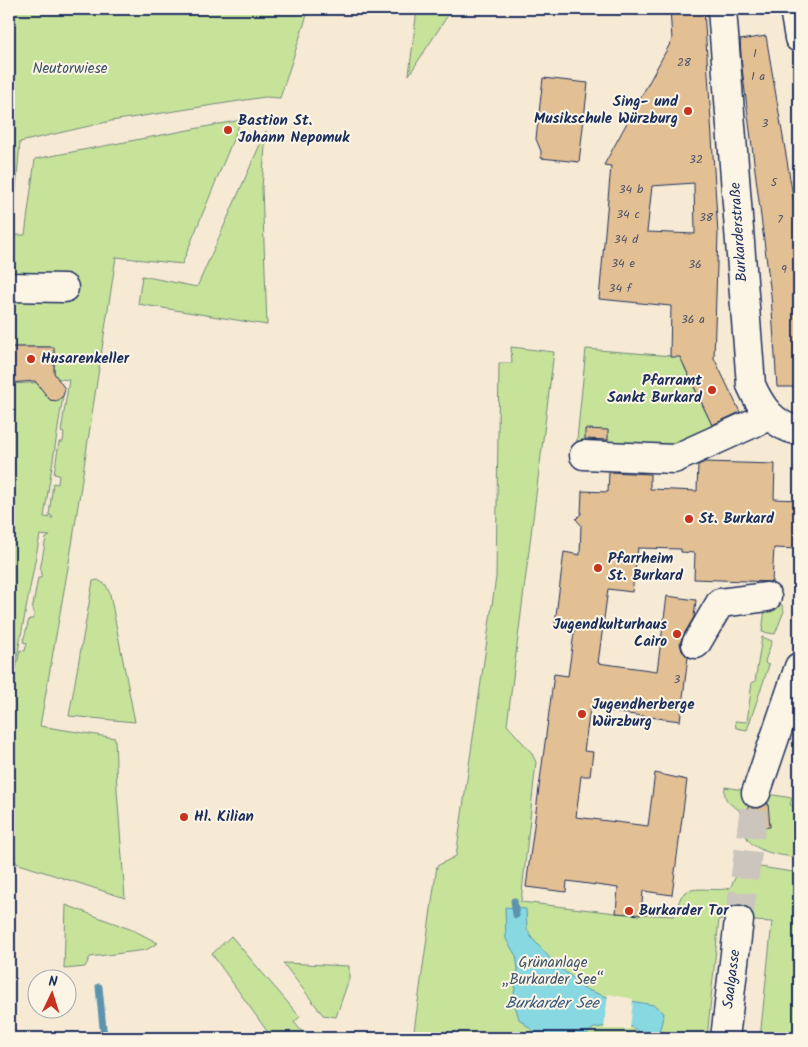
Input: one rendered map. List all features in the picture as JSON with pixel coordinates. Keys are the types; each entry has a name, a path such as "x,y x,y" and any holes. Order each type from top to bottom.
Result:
{"street":[{"name":"Burkarderstraße","path":"722,9 751,385 757,400 769,416 790,429 799,431"},
{"path":"794,9 799,38"},
{"path":"9,287 64,288"},
{"path":"584,455 674,459 769,416"},
{"path":"696,644 720,603 767,597"},
{"path":"756,792 799,667"},
{"name":"Saalgasse","path":"725,1038 739,920"}],"green space":[{"name":"Neutorwiese","path":"9,9 309,9 280,98 265,97 111,121 20,142 13,223 9,223"},
{"path":"417,9 452,9 409,75"},
{"path":"241,120 182,264 116,257 72,545 40,726 115,738 125,898 16,863 16,861 9,858 9,675 16,669 20,650 25,651 27,643 23,642 29,619 33,619 34,612 32,611 38,578 41,578 42,570 40,570 46,538 50,536 40,535 16,662 9,655 9,384 51,382 45,393 50,400 57,401 63,396 44,517 53,518 49,515 53,483 58,484 59,475 54,474 59,442 63,442 64,433 61,432 69,380 54,378 54,350 50,347 9,347 9,235 25,235 35,159"},
{"path":"266,131 262,188 267,325 138,304 142,276 197,287"},
{"name":"Grünanlage „Burkarder See“","path":"511,347 554,352 507,725 531,752 536,762 521,902 616,913 674,916 681,897 685,893 696,889 718,890 730,888 739,870 754,866 799,873 799,1038 760,1038 772,922 719,919 707,1038 413,1038 437,866 456,856 496,577 499,363 512,363"},
{"path":"586,349 684,357 684,366 712,425 672,454 576,449"},
{"path":"98,580 106,585 110,594 135,722 69,716 93,581"},
{"path":"778,603 782,605 784,611 775,634 762,632 765,609"},
{"path":"762,637 772,641 765,661 769,665 747,730 736,728 735,721 747,722 752,682 755,682"},
{"path":"725,787 792,798 790,805 799,807 799,858 770,853 750,842 746,836 739,810 729,803 726,798"},
{"path":"66,905 135,931 158,943 146,950 90,957 85,967 64,969"},
{"path":"231,936 300,1017 294,1022 307,1038 272,1038 212,954"},
{"path":"283,963 349,966 349,979 336,1017 323,1015"}],"water":[{"name":"Burkarder See","path":"505,907 526,909 527,929 531,937 557,966 583,985 582,988 607,997 654,1005 664,1013 660,1029 651,1038 647,1038 632,1027 615,1025 594,1028 586,1035 565,1038 538,1035 519,1019 513,999 518,969 516,956 506,939"}],"pier":[{"path":"608,994 633,999 630,1029 604,1029"}],"building":[{"path":"670,9 704,9 718,234 714,358 740,412 712,425 680,357 670,357 671,306 599,299 611,166 604,165 672,40","holes":["694,183 695,234 647,232 652,186"]},
{"path":"766,36 799,232 799,387 777,387 771,295 742,68 740,40"},
{"path":"543,78 588,83 579,162 541,158 541,151 536,139"},
{"name":"Husarenkeller","path":"9,347 54,347 54,373 65,389 63,396 57,401 50,400 35,381 9,383"},
{"path":"585,429 608,430 608,440 585,439"},
{"path":"705,462 775,464 774,499 799,500 799,549 774,548 772,582 694,579 695,553 681,552 681,549 638,548 632,592 608,589 598,663 657,671 667,596 696,600 694,617 680,643 682,651 688,657 680,721 590,709 584,751 593,752 590,776 581,776 576,817 648,826 655,773 687,780 672,895 643,891 641,915 616,913 618,888 567,881 566,892 526,887 554,674 568,676 575,626 555,623 564,552 580,555 581,525 576,519 581,514 582,491 608,492 609,472 650,474 650,489 697,491 698,465"},
{"path":"768,803 770,827 750,828 748,806 759,808"}],"waterway":[{"path":"514,901 516,915"},
{"path":"99,987 104,1038"}],"tunnel":[{"path":"739,920 756,793"}],"place":[{"name":"Sing- und Musikschule Würzburg","path":"688,111"},
{"name":"Bastion St. Johann Nepomuk","path":"228,130"},
{"name":"Husarenkeller","path":"31,359"},
{"name":"Pfarramt Sankt Burkard","path":"712,390"},
{"name":"St. Burkard","path":"689,519"},
{"name":"Pfarrheim St. Burkard","path":"598,568"},
{"name":"Jugendkulturhaus Cairo","path":"677,634"},
{"name":"Jugendherberge Würzburg","path":"582,714"},
{"name":"Hl. Kilian","path":"184,817"},
{"name":"Burkarder Tor","path":"629,911"}]}
